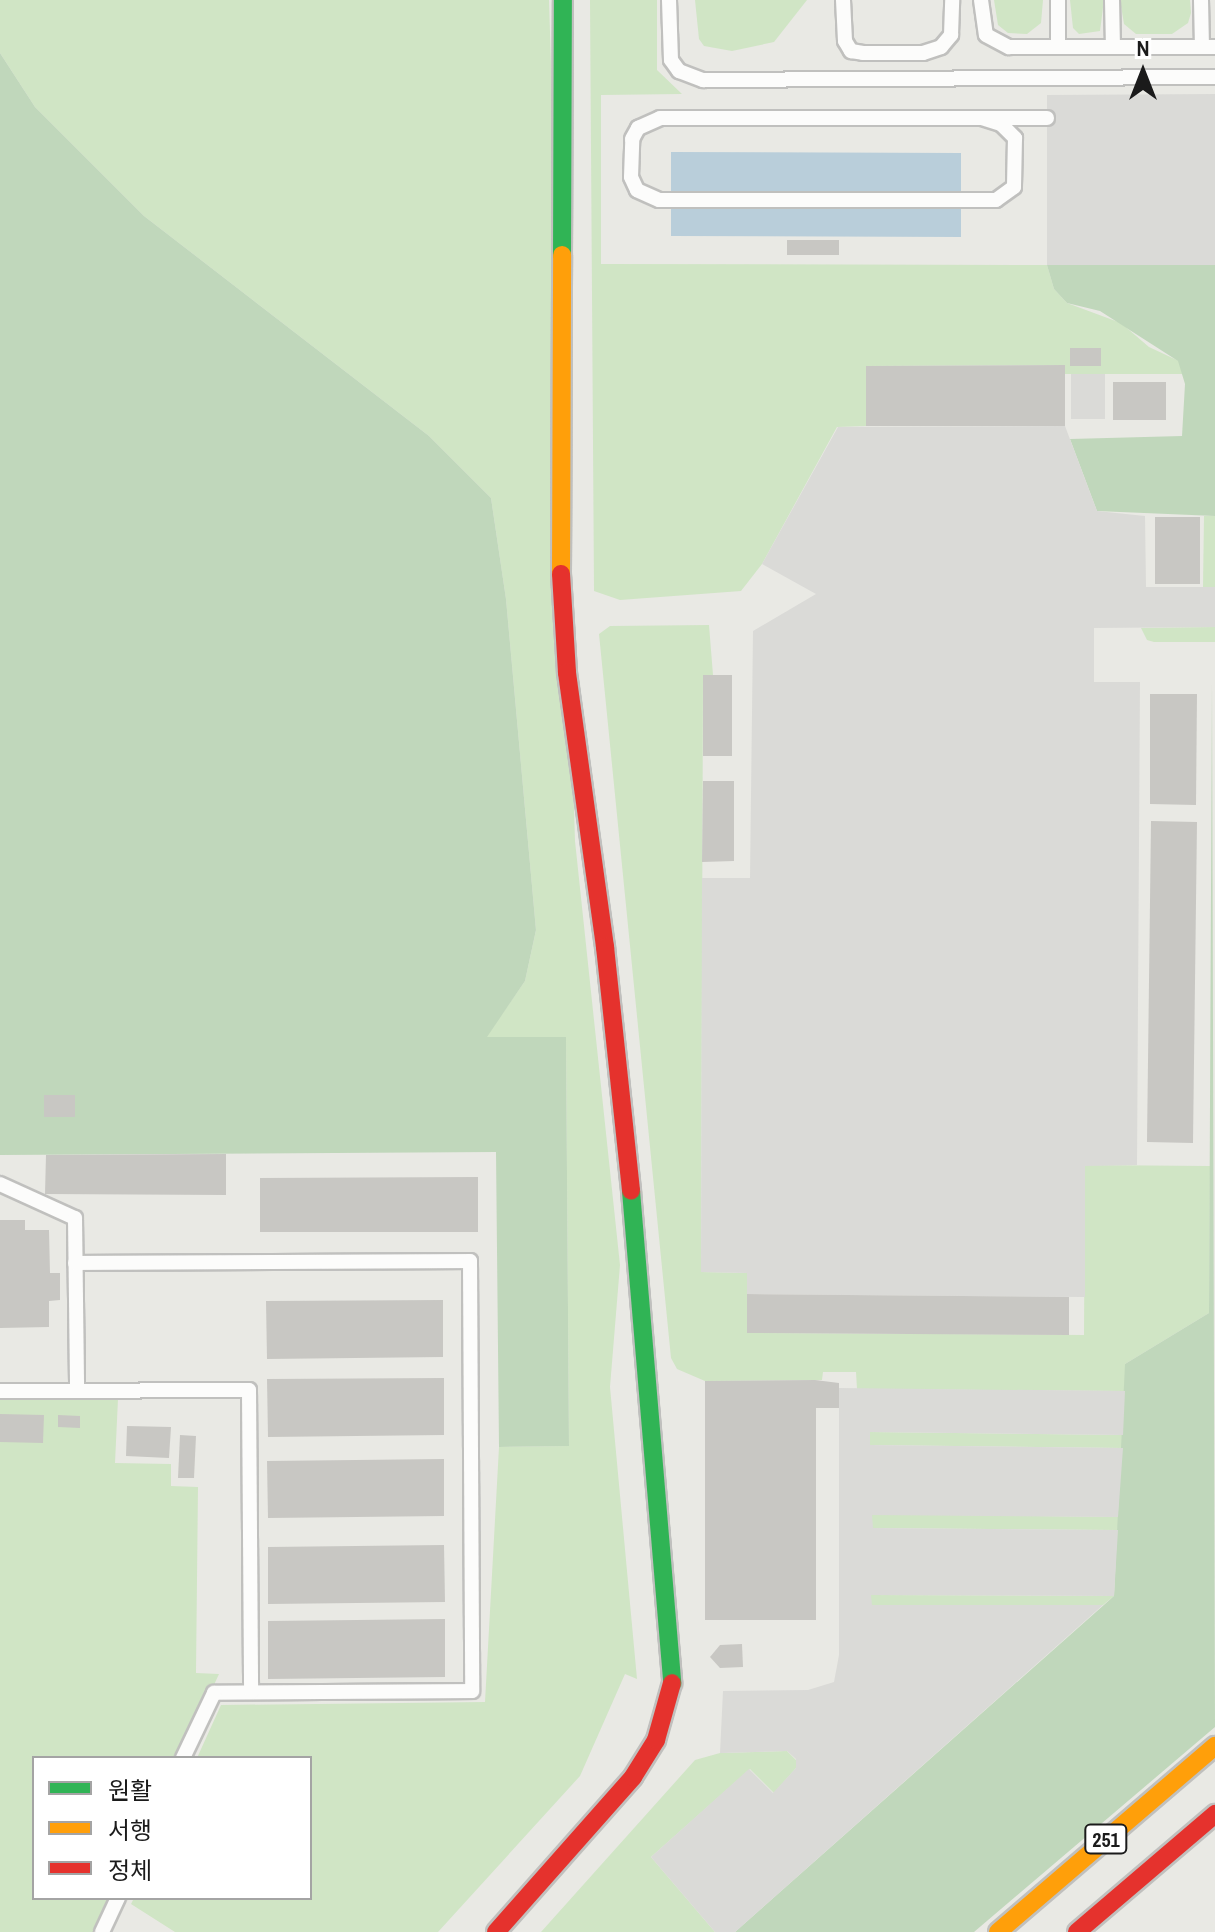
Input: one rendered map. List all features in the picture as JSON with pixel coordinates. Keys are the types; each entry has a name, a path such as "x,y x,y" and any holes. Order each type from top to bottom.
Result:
{"main road":[{"path":"496,1932 633,1777 656,1740 672,1682 635,1232 605,947 567,673 561,572 563,0"},
{"name":"251","path":"998,1932 1215,1746"},
{"name":"251","path":"1077,1932 1215,1814"}],"lane":[{"path":"669,0 671,60 679,71 703,80 1215,77"},
{"path":"843,0 851,51 923,53 941,47 951,35 952,0"},
{"path":"981,0 981,21 996,43 1058,47 1208,47 1201,0"},
{"path":"1058,0 1058,47"},
{"path":"1112,0 1113,47"},
{"path":"982,118 1001,124 1015,138 1014,187 996,200 659,200 637,190 631,177 632,139 638,128 660,118 982,118 1047,118"},
{"path":"0,1184 75,1218 77,1391"},
{"path":"75,1263 470,1261 472,1691 214,1693 184,1756"},
{"path":"0,1391 249,1390 251,1692"},
{"path":"102,1932 117,1900"}],"green space":[{"path":"0,0 549,0 575,841 620,1265 610,1387 637,1679 625,1674 580,1776 438,1932 175,1932 131,1904 133,1900 312,1900 312,1756 198,1756 221,1705 485,1702 499,1447 569,1446 566,1037 486,1037 525,981 536,930 506,599 491,498 429,436 144,216 35,107 0,53"},
{"path":"590,0 657,0 657,70 682,94 601,95 601,264 1047,265 1054,289 1067,303 1121,323 1149,347 1179,361 1183,374 1065,374 1064,365 866,366 866,426 837,427 762,564 741,591 620,600 594,591"},
{"path":"695,0 807,0 774,42 732,51 704,46 699,39"},
{"path":"994,0 1043,0 1041,23 1027,34 1008,33 998,25"},
{"path":"1070,0 1104,0 1100,31 1079,34 1073,28"},
{"path":"1120,0 1190,0 1191,13 1188,23 1172,34 1136,34 1124,24"},
{"path":"0,53 35,107 144,216 429,436 491,498 506,599 536,930 525,981 487,1037 566,1037 569,1446 499,1447 496,1152 0,1155"},
{"path":"1047,265 1215,265 1215,516 1097,511 1070,439 1182,436 1185,384 1178,361 1100,311 1067,303 1054,289"},
{"path":"1204,516 1215,516 1215,587 1203,587"},
{"path":"709,625 713,675 703,675 701,1272 748,1273 748,1333 1084,1335 1085,1165 1210,1166 1209,1313 1125,1364 1125,1391 857,1389 856,1372 823,1372 822,1380 705,1381 677,1369 671,1358 599,634 610,626"},
{"path":"1215,627 1215,642 1154,642 1147,640 1141,628"},
{"path":"1212,678 1215,1727 974,1932 735,1932 1114,1596 1125,1364 1209,1313"},
{"path":"118,1399 115,1463 171,1464 171,1486 198,1487 196,1673 219,1674 181,1756 32,1756 32,1900 114,1900 99,1932 0,1932 0,1400"},
{"path":"870,1432 1123,1435 1123,1448 870,1445"},
{"path":"872,1514 1118,1517 1118,1530 872,1528"},
{"path":"871,1595 1114,1596 1103,1605 871,1605"},
{"path":"787,1751 796,1760 796,1768 774,1793 750,1769 651,1857 715,1932 541,1932 695,1760 720,1753"}],"shaded area":[{"path":"1215,94 1215,265 1047,265 1047,95"},
{"path":"1071,374 1105,374 1105,419 1071,419"},
{"path":"1065,426 1097,511 1145,516 1146,587 1215,587 1215,627 1094,628 1094,682 1140,682 1137,1165 1085,1166 1085,1297 747,1294 747,1273 701,1272 702,878 750,878 753,631 816,594 762,564 838,427"},
{"path":"839,1388 1125,1391 1123,1435 870,1432 870,1445 1123,1448 1118,1517 872,1515 873,1528 1118,1530 1114,1596 871,1595 872,1605 1103,1605 735,1932 715,1932 651,1857 749,1769 773,1793 796,1768 796,1759 787,1751 720,1753 723,1691 808,1690 834,1682 839,1655"}],"water":[{"path":"671,152 961,153 961,237 671,236"}],"building":[{"path":"787,240 839,240 839,255 787,255"},
{"path":"1070,348 1101,348 1101,366 1070,366"},
{"path":"1065,365 1065,426 866,426 866,366"},
{"path":"1113,382 1166,382 1166,420 1113,420"},
{"path":"1155,517 1200,517 1200,584 1155,584"},
{"path":"703,675 732,675 732,756 703,756"},
{"path":"1150,694 1197,694 1196,805 1150,804"},
{"path":"703,781 734,781 734,861 702,862"},
{"path":"1151,821 1197,822 1193,1143 1147,1142"},
{"path":"44,1095 75,1095 75,1117 44,1117"},
{"path":"226,1154 226,1195 45,1194 46,1155"},
{"path":"478,1177 478,1232 260,1232 260,1178"},
{"path":"0,1220 25,1220 25,1230 49,1230 50,1273 60,1273 60,1300 49,1301 49,1327 0,1328"},
{"path":"747,1294 1069,1297 1069,1335 747,1333"},
{"path":"443,1300 443,1357 267,1359 266,1301"},
{"path":"444,1378 444,1435 268,1437 267,1379"},
{"path":"815,1380 839,1383 839,1408 816,1408 816,1620 705,1620 705,1381"},
{"path":"0,1414 44,1415 43,1443 0,1442"},
{"path":"58,1415 80,1416 80,1428 58,1427"},
{"path":"127,1426 171,1427 169,1458 126,1456"},
{"path":"180,1435 196,1436 194,1478 178,1478"},
{"path":"444,1459 444,1516 268,1518 267,1461"},
{"path":"444,1545 445,1602 268,1604 268,1547"},
{"path":"445,1619 445,1677 268,1679 268,1621"},
{"path":"742,1644 743,1667 720,1668 710,1657 720,1645"}],"traffic: fast":[{"path":"562,255 563,0"},
{"path":"631,1191 672,1683"}],"traffic: slow":[{"path":"561,574 562,255"},
{"path":"998,1932 1215,1746"}],"traffic: jam":[{"path":"561,574 567,673 605,947 631,1191"},
{"path":"496,1932 633,1777 656,1740 672,1683"},
{"path":"1077,1932 1215,1814"}]}
